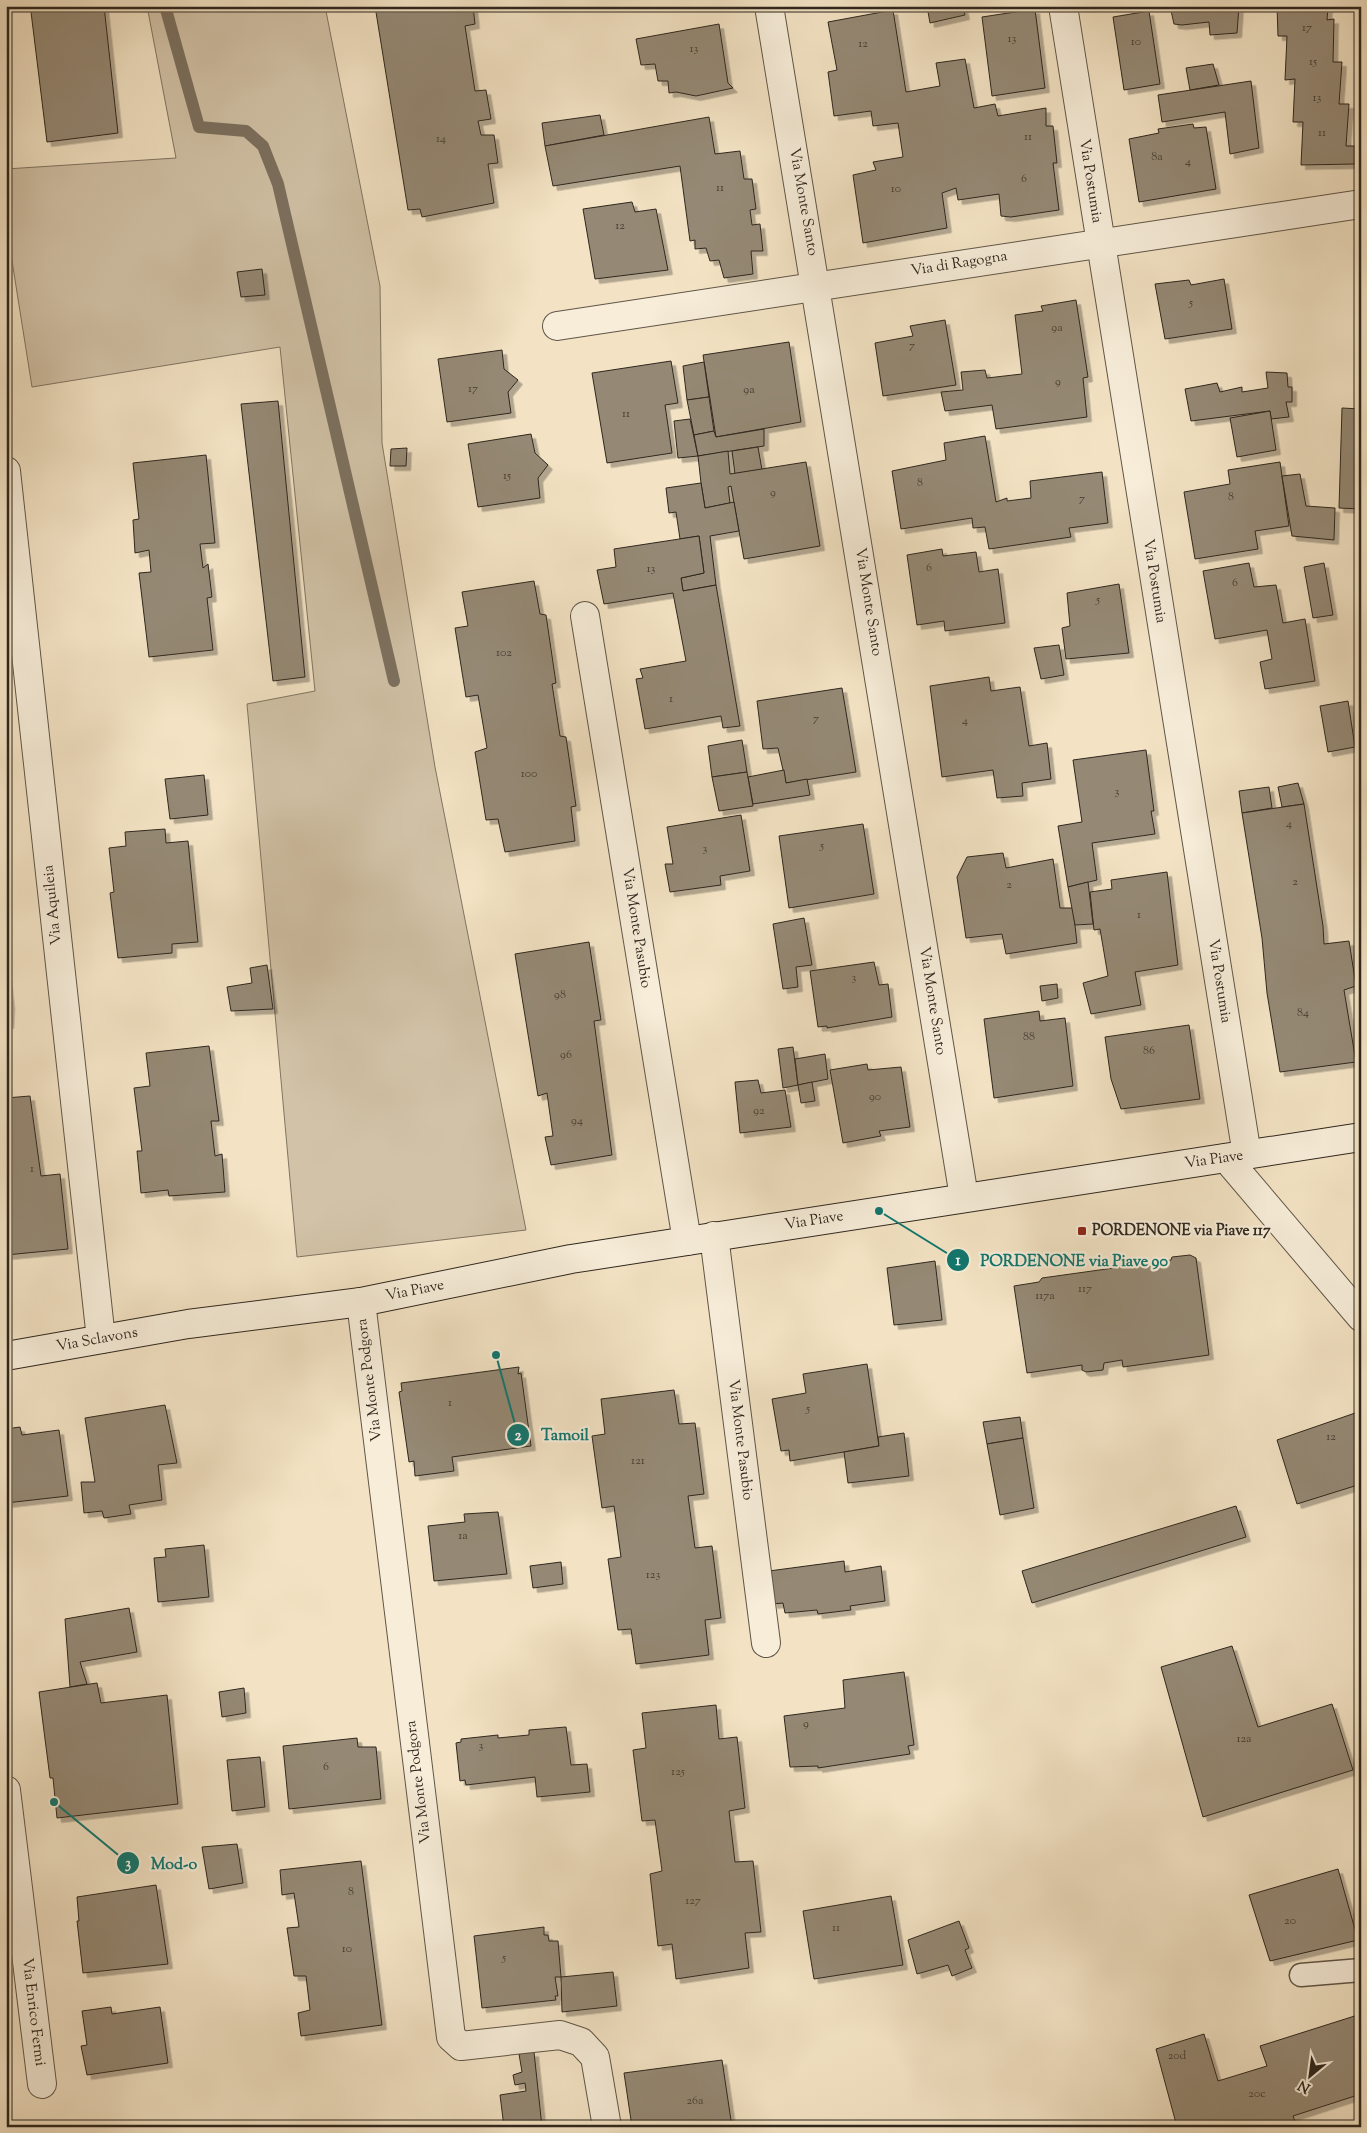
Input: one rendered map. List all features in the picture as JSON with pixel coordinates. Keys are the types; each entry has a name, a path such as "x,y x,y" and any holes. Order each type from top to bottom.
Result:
{"street":[{"name":"Via Monte Santo","path":"770,6 964,1197"},
{"name":"Via Postumia","path":"1063,6 1236,1156"},
{"name":"Via di Ragogna","path":"557,326 1361,204"},
{"name":"Via Aquileia","path":"6,471 101,1339"},
{"name":"Via Monte Pasubio","path":"585,616 687,1241"},
{"name":"Via Piave","path":"268,1314 361,1302 571,1259 1361,1137"},
{"path":"1236,1156 1361,1317"},
{"name":"Via Monte Pasubio","path":"714,1236 766,1643"},
{"name":"Via Monte Podgora","path":"361,1302 450,2037 462,2046 560,2035 581,2042 595,2057 607,2127"},
{"name":"Via Sclavons","path":"6,1356 188,1324 268,1314"},
{"name":"Via Enrico Fermi","path":"6,1790 42,2084"}],"lane":[{"path":"1301,1975 1361,1970"}],"shaded area":[{"path":"147,6 325,6 380,286 382,443 435,767 526,1230 297,1257 247,704 315,691 280,347 32,387 6,223 6,169 176,158"}],"building":[{"path":"38,6 104,6 118,133 47,142 31,12 39,11"},
{"path":"375,6 473,6 475,24 465,26 475,91 486,90 491,119 478,121 481,135 494,135 498,163 488,164 494,203 422,217 420,209 408,210"},
{"path":"927,6 963,6 965,15 930,23"},
{"path":"1170,6 1239,6 1237,33 1210,35 1209,22 1174,24"},
{"path":"1277,6 1328,6 1327,20 1334,19 1333,62 1342,62 1339,104 1349,104 1346,146 1355,146 1355,164 1301,165 1303,122 1293,122 1295,79 1285,80 1287,36 1278,36"},
{"path":"1035,9 1045,88 992,96 982,17"},
{"path":"893,10 906,92 940,86 936,63 965,59 974,108 995,104 998,116 1046,108 1046,126 1053,126 1057,163 1053,163 1059,210 1011,217 1001,216 999,194 958,200 956,188 942,193 947,228 863,243 853,175 876,170 873,162 903,157 898,123 873,126 871,111 834,116 828,72 837,70 828,22"},
{"path":"1149,11 1160,84 1124,90 1113,17"},
{"path":"719,24 728,83 733,88 696,96 676,92 669,93 668,81 658,81 655,64 641,65 636,39"},
{"path":"1213,64 1219,85 1190,90 1186,68"},
{"path":"1251,81 1259,148 1230,154 1225,112 1162,122 1158,95"},
{"path":"600,115 604,135 545,146 542,123"},
{"path":"709,117 715,154 740,151 744,179 752,179 756,209 750,210 752,225 760,224 763,251 751,251 753,274 724,278 719,260 710,261 706,248 695,249 695,240 690,241 680,166 553,186 545,146"},
{"path":"1193,124 1194,128 1206,127 1216,189 1139,202 1129,139 1159,133 1158,129"},
{"path":"632,202 635,212 656,209 668,270 595,279 583,209"},
{"path":"262,269 265,295 241,297 237,272"},
{"path":"1224,279 1232,329 1165,339 1155,284 1189,280 1191,285"},
{"path":"1076,300 1088,377 1083,378 1087,417 996,429 992,405 945,411 941,392 963,390 961,372 985,370 987,378 1022,374 1015,315 1043,311 1041,306"},
{"path":"945,320 956,385 883,396 875,343 913,336 910,326"},
{"path":"789,342 801,422 716,437 703,355"},
{"path":"502,350 504,369 518,380 508,392 511,413 447,422 438,359"},
{"path":"671,361 678,403 665,405 672,453 607,463 592,373"},
{"path":"704,362 709,397 687,400 683,366"},
{"path":"1266,372 1287,373 1288,387 1292,387 1292,402 1286,402 1289,417 1271,419 1270,411 1191,421 1185,389 1217,383 1220,392 1242,387 1242,392 1268,388"},
{"path":"709,397 714,431 694,435 687,400"},
{"path":"278,401 305,677 273,681 241,404"},
{"path":"1342,408 1361,409 1361,509 1339,508"},
{"path":"1270,411 1276,450 1237,457 1230,418"},
{"path":"690,419 698,456 678,458 674,421"},
{"path":"764,429 764,446 698,456 694,435 714,431 716,437"},
{"path":"531,434 535,453 548,465 538,478 540,498 478,507 468,444"},
{"path":"985,436 996,502 1007,498 1007,501 1031,498 1030,481 1102,472 1108,523 1069,528 1071,537 989,549 985,527 973,528 972,518 901,529 892,471 946,460 944,443"},
{"path":"758,447 762,470 735,474 732,451"},
{"path":"407,448 406,466 390,466 391,449"},
{"path":"728,451 730,474 806,462 820,546 744,559 731,486 728,487 730,503 705,508 701,483 698,456"},
{"path":"206,455 215,543 200,544 203,568 208,564 212,597 207,598 213,650 149,657 139,573 151,572 149,550 135,553 133,520 139,519 133,463"},
{"path":"1280,462 1289,526 1255,531 1258,549 1195,559 1184,492 1230,484 1228,470"},
{"path":"1300,474 1306,506 1335,508 1334,540 1292,536 1282,476"},
{"path":"701,483 705,508 734,502 739,531 710,536 716,585 683,591 681,578 704,573 699,536 680,539 676,512 669,513 666,488"},
{"path":"699,536 704,573 681,578 683,591 716,585 740,726 723,728 721,716 645,729 636,679 643,678 640,669 686,661 673,593 604,604 597,570 616,567 614,549"},
{"path":"942,549 943,556 976,552 979,572 998,569 1005,623 945,631 944,621 917,625 907,555"},
{"path":"1249,563 1254,587 1276,585 1283,623 1305,619 1315,681 1265,689 1260,662 1272,659 1267,630 1215,639 1203,571"},
{"path":"1324,563 1333,615 1313,618 1304,567"},
{"path":"534,581 540,614 546,615 556,683 552,684 560,736 566,737 576,806 571,807 575,841 505,852 498,819 486,820 475,752 487,748 478,695 466,697 455,628 468,626 462,592"},
{"path":"1119,584 1129,653 1066,659 1062,628 1070,626 1067,593"},
{"path":"1059,645 1064,675 1041,679 1034,648"},
{"path":"989,677 991,691 1020,687 1029,746 1047,743 1051,779 1022,783 1023,796 997,798 993,770 942,777 930,686"},
{"path":"842,688 856,772 786,783 778,748 763,749 757,701"},
{"path":"1348,701 1355,747 1328,752 1320,706"},
{"path":"742,740 747,772 712,777 708,746"},
{"path":"1146,750 1154,811 1151,811 1155,834 1092,843 1097,880 1068,887 1058,826 1082,822 1073,760"},
{"path":"784,770 786,783 807,779 810,795 753,804 748,777"},
{"path":"747,772 753,806 719,811 712,777"},
{"path":"204,775 208,815 170,819 165,779"},
{"path":"1298,783 1304,804 1282,807 1278,787"},
{"path":"1269,787 1272,808 1242,813 1239,791"},
{"path":"1304,804 1323,926 1324,944 1349,941 1356,986 1344,990 1356,1062 1280,1072 1267,993 1262,938 1242,813"},
{"path":"741,815 750,871 720,876 721,885 670,892 665,864 673,864 667,827"},
{"path":"863,824 874,894 789,908 779,836"},
{"path":"165,829 166,843 188,841 198,942 172,944 172,953 118,958 110,893 114,892 109,848 126,846 125,832"},
{"path":"1003,853 1006,868 1053,859 1060,908 1073,908 1077,943 1006,954 1002,934 966,938 957,877 967,857"},
{"path":"1167,872 1178,965 1135,972 1141,1005 1091,1014 1083,983 1108,976 1100,929 1094,930 1090,892 1112,889 1111,880"},
{"path":"1088,882 1093,924 1075,925 1068,887"},
{"path":"804,918 812,965 796,967 798,987 783,989 773,924"},
{"path":"589,942 601,1020 594,1021 612,1155 551,1165 545,1137 553,1136 547,1093 538,1096 515,954"},
{"path":"874,962 879,985 888,984 892,1017 827,1028 827,1026 818,1027 810,971"},
{"path":"267,965 273,1009 231,1011 227,987 252,983 250,968"},
{"path":"6,967 10,1004 9,1024 6,1024"},
{"path":"1057,984 1058,998 1042,1001 1040,986"},
{"path":"1039,1011 1040,1021 1065,1018 1073,1086 994,1098 984,1019"},
{"path":"1189,1025 1200,1099 1121,1109 1111,1079 1105,1037"},
{"path":"209,1046 219,1121 211,1121 215,1156 222,1154 225,1192 169,1196 168,1190 141,1193 137,1151 142,1151 134,1088 150,1086 146,1053"},
{"path":"793,1047 798,1085 783,1088 778,1049"},
{"path":"825,1054 828,1079 798,1085 795,1059"},
{"path":"867,1064 868,1070 901,1067 910,1127 879,1131 881,1136 843,1143 830,1070"},
{"path":"758,1080 761,1093 785,1090 791,1127 740,1133 735,1082"},
{"path":"812,1082 815,1101 801,1103 798,1085"},
{"path":"30,1096 41,1176 60,1174 68,1249 6,1255 6,1098"},
{"path":"1190,1255 1196,1258 1209,1355 1123,1367 1122,1360 1104,1363 1103,1370 1086,1372 1082,1370 1082,1365 1027,1373 1014,1286 1039,1282 1042,1278 1171,1260 1172,1257"},
{"path":"935,1261 942,1320 894,1325 887,1268"},
{"path":"867,1364 879,1446 790,1461 789,1450 781,1451 772,1399 806,1393 803,1374"},
{"path":"519,1367 518,1374 521,1373 531,1446 452,1457 454,1471 415,1476 414,1461 409,1462 399,1392 402,1391 401,1383"},
{"path":"674,1390 679,1424 695,1423 704,1494 688,1496 695,1548 712,1546 721,1618 705,1620 709,1655 636,1664 631,1629 618,1630 608,1559 621,1557 614,1506 602,1508 592,1436 605,1434 601,1399"},
{"path":"165,1405 177,1463 158,1465 162,1500 129,1505 131,1514 104,1518 102,1511 84,1513 81,1482 95,1482 85,1418"},
{"path":"1361,1411 1361,1484 1297,1504 1277,1440"},
{"path":"1020,1417 1023,1438 987,1444 983,1422"},
{"path":"20,1427 22,1435 59,1430 68,1496 6,1503 6,1429"},
{"path":"904,1433 909,1476 848,1483 844,1452 879,1446 878,1437"},
{"path":"1023,1438 1034,1508 1000,1515 987,1444"},
{"path":"1236,1506 1246,1537 1032,1603 1022,1571"},
{"path":"498,1512 507,1574 434,1581 428,1526 465,1522 464,1514"},
{"path":"204,1545 209,1597 158,1602 154,1558 166,1557 165,1549"},
{"path":"844,1561 845,1572 881,1566 885,1601 850,1606 851,1610 818,1614 817,1610 785,1613 783,1603 773,1604 769,1571"},
{"path":"561,1562 563,1584 533,1588 530,1566"},
{"path":"129,1608 137,1652 80,1662 87,1684 70,1687 65,1619"},
{"path":"1232,1646 1258,1727 1332,1704 1353,1770 1203,1817 1161,1667"},
{"path":"904,1672 914,1745 908,1746 910,1754 818,1768 818,1766 790,1767 784,1716 845,1708 843,1680"},
{"path":"97,1683 101,1703 167,1695 178,1804 57,1818 53,1778 50,1778 39,1692"},
{"path":"244,1688 246,1713 222,1717 219,1692"},
{"path":"716,1705 719,1739 737,1737 745,1808 729,1811 735,1862 753,1861 761,1932 745,1933 749,1968 676,1979 672,1944 658,1946 650,1874 662,1871 655,1820 642,1821 633,1750 646,1748 642,1713"},
{"path":"566,1727 571,1765 587,1764 590,1792 537,1797 535,1777 466,1785 465,1780 460,1781 456,1743 461,1742 461,1739 498,1735 498,1738 529,1735 529,1730"},
{"path":"357,1738 358,1747 376,1747 381,1799 289,1809 283,1746"},
{"path":"260,1757 265,1807 232,1811 227,1760"},
{"path":"237,1844 243,1883 209,1889 202,1847"},
{"path":"361,1861 382,2025 301,2036 298,2013 310,2010 306,1976 294,1976 287,1928 299,1927 294,1893 282,1895 280,1870"},
{"path":"1338,1869 1358,1940 1270,1961 1249,1895"},
{"path":"156,1885 168,1964 83,1973 77,1921 79,1921 77,1897"},
{"path":"891,1896 903,1965 814,1979 803,1911"},
{"path":"959,1921 969,1948 965,1950 972,1968 952,1976 948,1965 917,1974 908,1940"},
{"path":"544,1927 544,1935 548,1935 549,1941 558,1941 561,1977 555,1977 558,1996 555,1996 556,2000 482,2008 474,1936"},
{"path":"613,1972 617,2006 562,2012 561,1977"},
{"path":"111,2007 112,2014 160,2007 168,2063 87,2075 81,2046 87,2045 82,2011"},
{"path":"1361,2014 1361,2094 1293,2116 1296,2124 1288,2127 1177,2127 1156,2049 1204,2034 1218,2081 1267,2066 1260,2046"},
{"path":"534,2052 542,2127 504,2127 500,2095 526,2091 525,2083 515,2085 513,2075 522,2072 519,2054"},
{"path":"722,2060 732,2127 632,2127 624,2073"}],"waterway":[{"path":"165,6 199,127 246,131 263,146 278,184 394,681"}],"place":[{"name":"PORDENONE via Piave 90","path":"879,1211"},
{"name":"PORDENONE via Piave 117","path":"1082,1231"},
{"name":"Tamoil","path":"496,1355"},
{"name":"Mod-o","path":"54,1802"}]}
